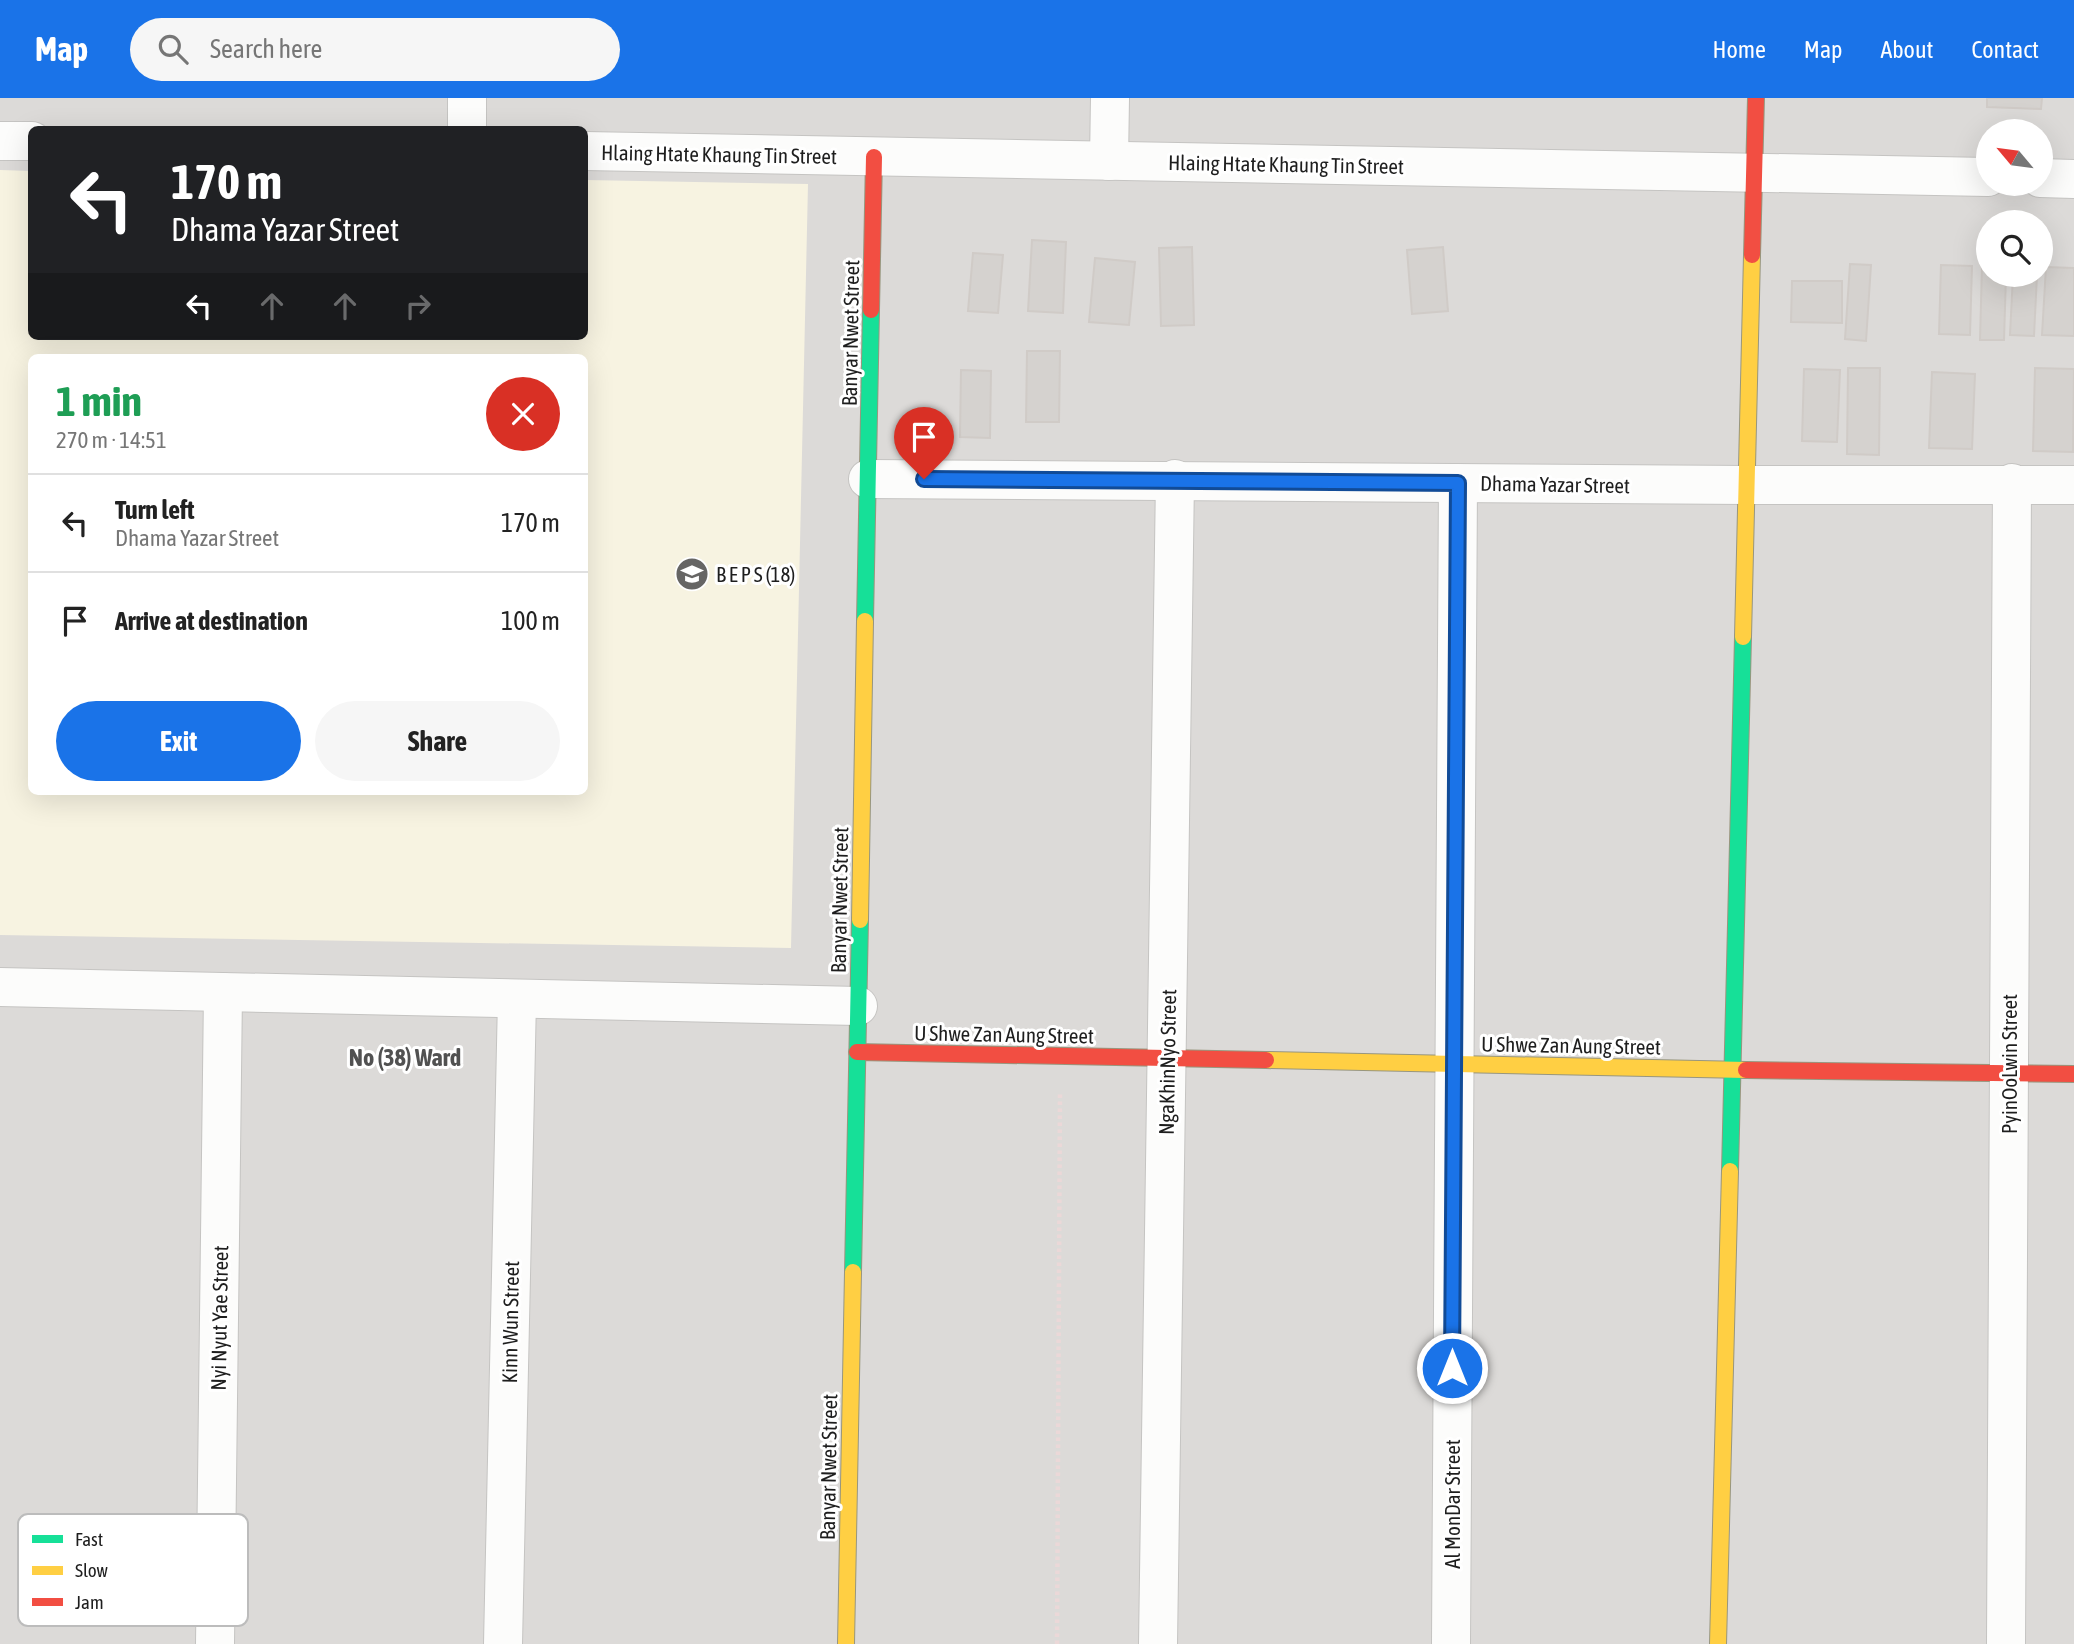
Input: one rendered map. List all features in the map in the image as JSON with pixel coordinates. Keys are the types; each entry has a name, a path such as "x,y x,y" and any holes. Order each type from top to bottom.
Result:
{"street":[{"path":"467,98 467,126"},
{"path":"1109,161 1110,98"},
{"path":"1718,1644 1756,98"},
{"path":"0,141 28,141"},
{"name":"Hlaing Htate Khaung Tin Street","path":"588,151 1976,177"},
{"name":"Banyar Nwet Street","path":"846,1644 874,157"},
{"path":"2053,178 2074,178"},
{"name":"Dhama Yazar Street","path":"868,479 2074,485"},
{"name":"NgaKhinNyo Street","path":"1158,1644 1175,480"},
{"name":"Al MonDar Street","path":"1451,1644 1458,483"},
{"name":"PyinOoLwin Street","path":"2006,1644 2012,483"},
{"path":"0,988 858,1006"},
{"name":"Nyi Nyut Yae Street","path":"217,1514 223,992"},
{"name":"Kinn Wun Street","path":"503,1644 517,999"},
{"name":"U Shwe Zan Aung Street","path":"857,1052 1732,1070 2074,1074"},
{"name":"Nyi Nyut Yae Street","path":"215,1626 215,1644"}],"path":[{"path":"1057,1644 1060,1056"}],"shaded area":[{"path":"0,98 2074,98 2074,1644 0,1644"},
{"name":"B E P S (18)","path":"0,170 28,171 28,340 588,340 588,180 808,184 791,948 0,935"}],"building":[{"path":"1987,98 2042,98 2041,109 1987,107"},
{"path":"1032,240 1066,242 1063,313 1028,311"},
{"path":"1192,247 1194,325 1161,326 1159,248"},
{"path":"1443,247 1448,311 1412,314 1407,250"},
{"path":"973,253 1003,255 998,313 968,311"},
{"path":"1095,258 1135,262 1129,325 1089,322"},
{"path":"1850,264 1871,265 1866,341 1845,339"},
{"path":"1941,265 1972,266 1970,335 1939,334"},
{"path":"2053,267 2074,268 2074,336 2042,335 2045,287 2053,287"},
{"path":"1792,281 1842,281 1842,323 1791,322"},
{"path":"1981,287 2006,287 2004,340 1980,340"},
{"path":"2012,287 2036,287 2034,336 2010,335"},
{"path":"1027,351 1060,351 1059,422 1026,422"},
{"path":"1848,368 1880,368 1879,455 1847,454"},
{"path":"2035,368 2074,369 2073,452 2033,451"},
{"path":"1804,369 1840,370 1837,442 1802,441"},
{"path":"961,370 991,371 990,438 960,437"},
{"path":"1932,372 1975,374 1972,449 1929,448"}],"traffic: fast":[{"path":"865,621 871,310"},
{"path":"1730,1171 1743,637"},
{"path":"853,1272 860,920"}],"traffic: slow":[{"path":"1743,637 1752,255"},
{"path":"860,920 865,621"},
{"path":"1266,1060 1746,1070"},
{"path":"1718,1644 1730,1171"},
{"path":"846,1644 853,1272"}],"traffic: jam":[{"path":"1752,255 1756,98"},
{"path":"871,310 874,157"},
{"path":"857,1052 1266,1060"},
{"path":"1746,1070 2074,1074"}],"place":[{"name":"B E P S (18)","path":"692,574"}],"district":[{"name":"No (38) Ward","path":"405,1057"}],"route":[{"path":"924,479 1458,483 1452,1368"}]}
